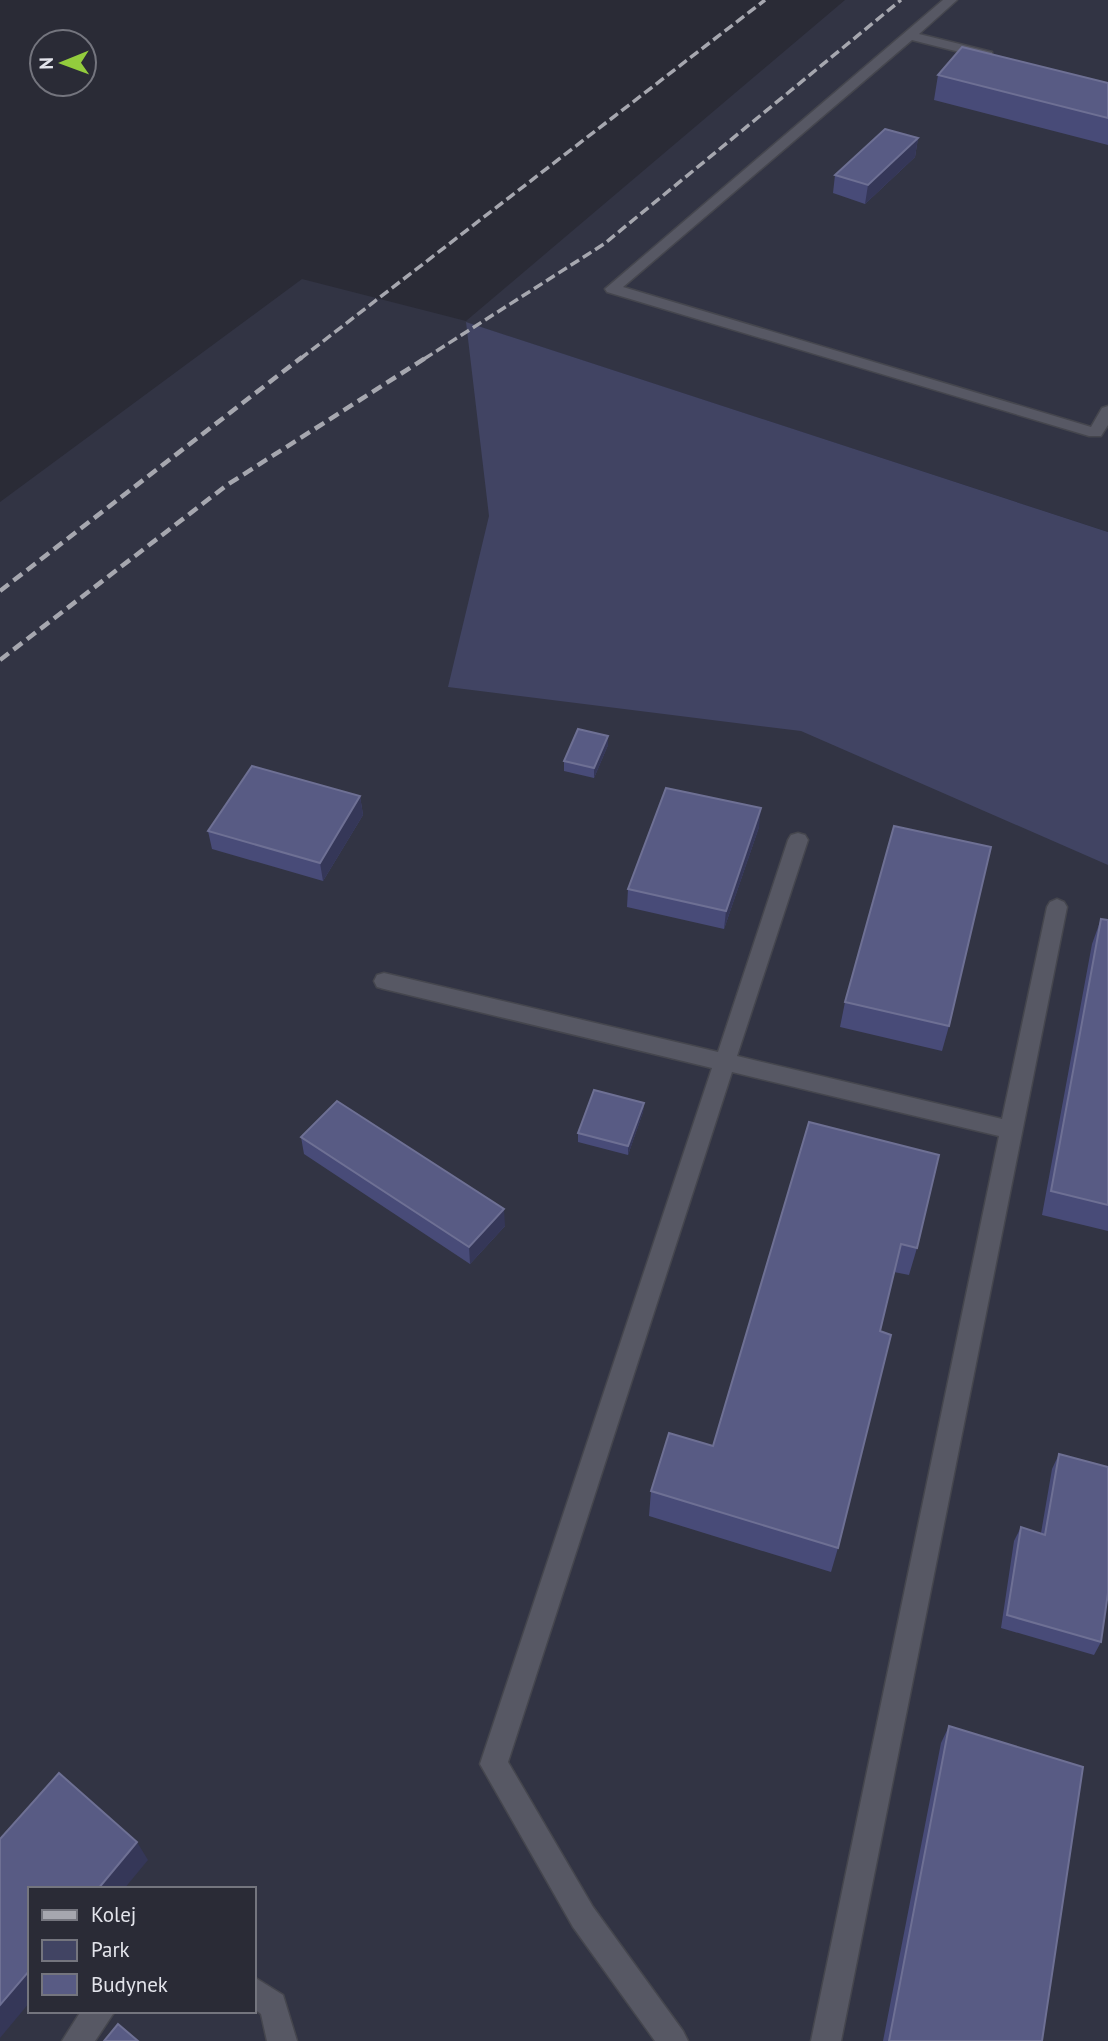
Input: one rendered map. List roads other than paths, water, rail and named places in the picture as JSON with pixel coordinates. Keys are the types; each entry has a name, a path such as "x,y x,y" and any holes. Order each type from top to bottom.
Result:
{"lane":[{"path":"951,0 612,289 1102,435 1108,411"},
{"path":"912,36 1003,59"},
{"path":"673,2041 583,1917 494,1764 798,840"},
{"path":"826,2041 1057,907"},
{"path":"384,981 1011,1130"},
{"path":"256,1993 273,2005 282,2041"},
{"path":"77,2041 98,2013"}],"railway":[{"path":"300,359 765,0"},
{"path":"424,359 604,244 901,0"},
{"path":"0,591 302,357"},
{"path":"0,660 227,485 427,357"}]}
